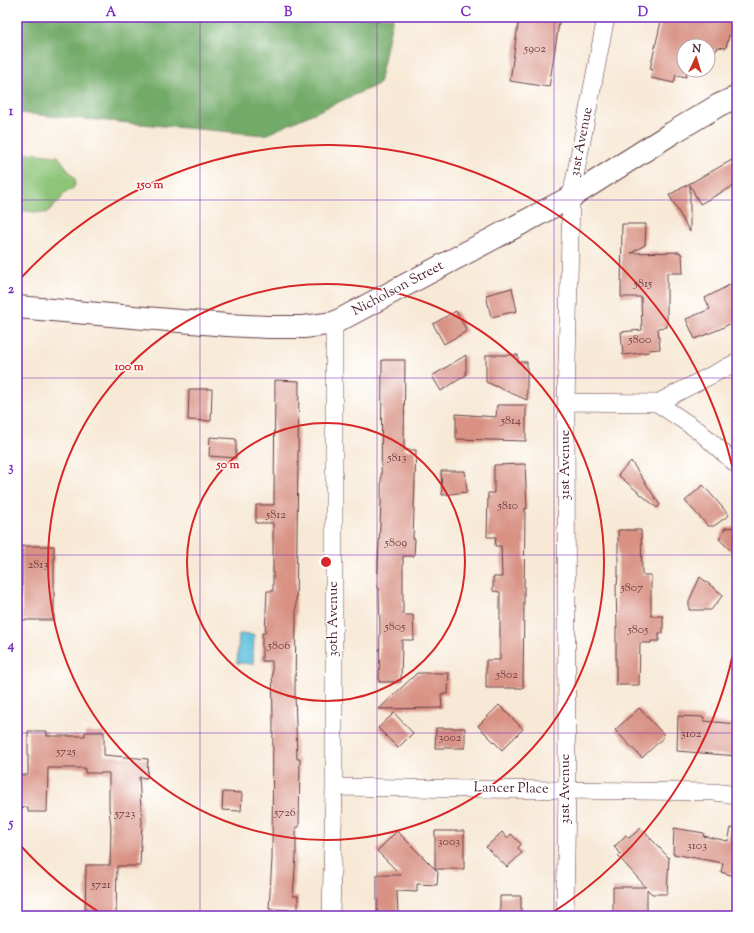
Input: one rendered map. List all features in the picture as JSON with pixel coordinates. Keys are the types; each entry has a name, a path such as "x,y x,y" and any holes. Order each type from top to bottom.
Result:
{"street":[{"name":"31st Avenue","path":"565,916 566,402 571,197 606,17"},
{"name":"Nicholson Street","path":"17,307 241,326 304,327 334,323 571,197 672,133 719,105 737,97"},
{"name":"30th Avenue","path":"331,916 334,787 334,323"},
{"path":"566,402 657,403 737,362"},
{"path":"657,403 699,431 737,464"},
{"name":"Lancer Place","path":"334,787 566,789 714,792 737,794"}],"green space":[{"path":"17,17 393,17 379,84 265,135 17,113"},
{"path":"29,153 58,156 75,179 75,185 72,190 64,193 61,199 46,213 17,210 17,157"}],"water":[{"path":"239,634 254,635 253,664 237,663"}],"building":[{"path":"519,17 560,17 549,87 510,81"},
{"path":"662,17 726,17 737,19 737,37 729,35 726,48 718,47 716,50 716,38 676,38 676,75 674,83 651,78 653,70 650,69"},
{"path":"732,160 737,169 737,184 700,204 690,185 690,232 669,195"},
{"path":"622,224 646,224 645,245 631,253 680,252 680,254 682,254 683,273 667,273 667,327 658,328 660,349 649,350 649,352 623,355 621,332 642,330 641,297 621,297"},
{"path":"737,281 737,320 695,339 686,319 710,309 705,298"},
{"path":"512,288 517,311 491,317 486,295"},
{"path":"456,311 467,331 444,344 433,324"},
{"path":"466,355 466,375 441,391 432,376"},
{"path":"486,355 518,355 518,362 527,362 527,400 486,382"},
{"path":"382,360 405,360 404,446 405,450 416,450 413,539 415,539 414,556 403,556 403,613 404,615 413,615 414,640 402,640 401,682 379,682 380,628 379,588 377,588 381,503"},
{"path":"275,380 299,381 295,692 297,759 300,759 299,827 296,827 296,856 293,896 298,896 298,910 269,909 272,859 272,661 262,661 262,633 265,633 267,591 273,591 273,523 256,523 256,505 274,505"},
{"path":"189,389 212,389 211,421 188,420"},
{"path":"497,405 526,405 526,441 456,439 456,414 496,417"},
{"path":"210,437 236,439 236,458 209,456"},
{"path":"631,461 660,505 657,508 618,475"},
{"path":"525,464 527,509 525,508 523,688 486,688 486,660 500,660 500,592 493,591 493,577 502,577 501,546 495,546 496,537 487,537 488,493 494,493 494,465"},
{"path":"441,471 465,471 467,492 442,495"},
{"path":"703,485 729,515 714,526 708,526 685,501"},
{"path":"737,527 737,557 719,539 725,528"},
{"path":"618,530 641,530 642,575 651,575 651,616 663,616 663,633 659,633 659,641 640,643 639,685 616,685 616,585 618,575"},
{"path":"22,546 54,546 54,620 22,620"},
{"path":"700,577 723,595 711,610 689,610 689,601"},
{"path":"417,673 449,673 448,694 441,694 442,708 379,709"},
{"path":"499,705 523,729 502,750 478,726"},
{"path":"639,708 665,736 642,758 615,730"},
{"path":"394,713 413,733 398,748 378,728"},
{"path":"678,716 704,717 704,721 737,724 737,756 677,751"},
{"path":"436,728 465,728 465,748 435,748"},
{"path":"28,731 47,731 47,736 85,736 85,732 104,732 104,755 148,759 147,778 139,777 142,822 140,866 117,866 116,916 85,916 86,865 110,865 111,828 109,807 109,773 85,773 85,768 48,768 47,812 28,812 28,807 17,808 17,775 28,775"},
{"path":"223,792 242,793 241,811 222,810"},
{"path":"641,828 669,858 667,894 652,894 647,889 647,916 613,916 613,887 646,887 618,856 621,854 614,847 626,835 629,838"},
{"path":"674,828 704,833 703,836 728,841 731,828 737,829 737,877 721,872 723,863 673,854"},
{"path":"397,831 438,872 437,885 417,884 417,892 397,891 398,916 377,916 377,875 401,875 377,851"},
{"path":"435,831 464,831 464,869 435,869"},
{"path":"502,832 507,838 511,834 521,844 518,848 522,853 507,867 486,847"},
{"path":"500,896 521,896 521,916 500,916"}]}
